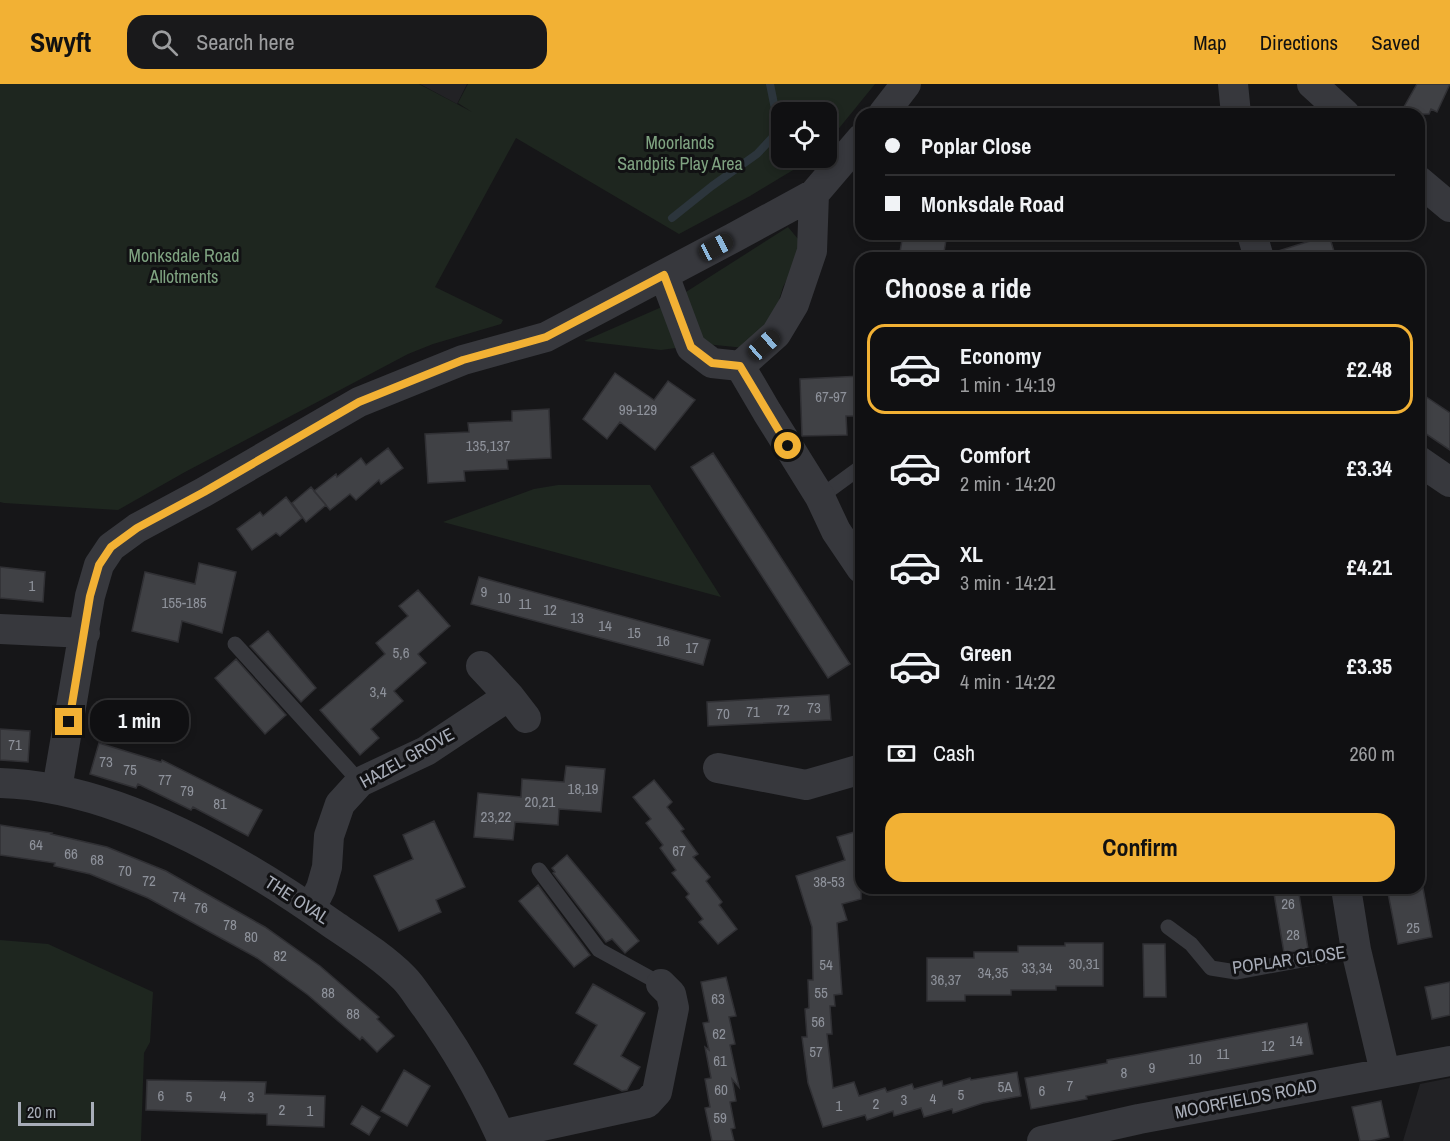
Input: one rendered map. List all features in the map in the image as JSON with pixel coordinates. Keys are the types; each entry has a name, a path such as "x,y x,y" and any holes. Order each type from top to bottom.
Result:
{"street":[{"path":"888,108 906,84"},
{"path":"1233,84 1235,108"},
{"path":"1312,84 1338,108"},
{"path":"57,789 90,596 99,565 111,547 137,528 359,402 463,360 546,337 664,275 814,194 855,146"},
{"path":"1425,186 1450,207"},
{"path":"664,275 691,347 712,363 740,366 776,334 794,304 812,252 814,194"},
{"path":"740,366 820,497 836,531 855,559"},
{"path":"1425,465 1450,482"},
{"path":"0,629 85,633"},
{"name":"HAZEL GROVE","path":"311,908 321,888 327,867 329,836 340,804 360,782 518,707 481,666"},
{"path":"718,768 806,785 855,770"},
{"name":"THE OVAL","path":"0,783 57,789 109,804 168,827 258,875 311,908 405,979 448,1037 502,1138"},
{"path":"1347,894 1356,950 1385,1072"},
{"path":"502,1138 647,1103 657,1092 674,1008 671,994 661,984"},
{"name":"MOORFIELDS ROAD","path":"1042,1141 1140,1130 1385,1072 1450,1061"}],"lane":[{"path":"820,497 855,471"},
{"path":"235,644 360,782"},
{"path":"539,870 599,950 661,984"},
{"name":"POPLAR CLOSE","path":"1168,927 1191,944 1211,968 1236,972 1356,950"}],"shaded area":[{"path":"420,84 467,84 457,104"},
{"path":"1450,1078 1450,1141 1403,1141 1420,1084"}],"green space":[{"name":"Monksdale Road Allotments","path":"0,84 419,84 472,112 458,103 468,84 875,84 837,131 837,102 771,102 771,168 796,168 679,234 516,138 435,287 503,320 501,324 433,344 408,354 118,510 0,502"},
{"path":"788,227 798,239 801,252 783,287 771,326 745,348 705,344 661,350 584,341 664,306"},
{"path":"558,485 650,485 721,597 443,522 534,489"},
{"path":"0,940 48,944 153,992 150,1042 144,1053 141,1141 0,1141"}],"building":[{"path":"1417,84 1450,84 1437,112 1431,109 1429,114 1425,114 1425,108 1403,108"},
{"path":"902,240 946,240 944,252 900,252"},
{"path":"1313,240 1331,240 1334,252 1275,252"},
{"path":"615,373 654,400 668,381 695,400 655,450 620,422 607,439 583,419"},
{"path":"855,376 855,416 846,416 847,435 802,436 800,379"},
{"path":"1425,396 1450,413 1450,450 1425,433"},
{"path":"549,409 551,458 507,460 508,469 464,471 465,481 428,483 425,434 469,432 468,423 512,421 512,411"},
{"path":"388,448 403,468 381,484 379,480 356,500 350,494 330,510 314,491 361,458 366,465"},
{"path":"713,453 850,664 828,678 691,467"},
{"path":"311,487 326,505 306,522 292,503"},
{"path":"286,497 302,518 280,536 276,533 252,550 237,529 260,512 263,516"},
{"path":"199,563 236,572 222,633 182,621 178,642 132,631 145,572 195,584"},
{"path":"0,567 45,572 43,602 0,598"},
{"path":"479,577 710,640 703,665 471,604"},
{"path":"418,590 450,626 418,654 426,663 394,691 403,701 371,729 379,738 360,755 320,710 385,654 376,643 408,616 399,606"},
{"path":"268,631 316,688 301,702 250,646"},
{"path":"236,659 286,715 265,734 215,678"},
{"path":"829,695 831,720 708,726 707,702"},
{"path":"0,729 30,731 28,762 0,760"},
{"path":"99,743 161,762 162,760 262,810 248,836 193,807 191,810 138,784 136,788 90,774"},
{"path":"566,766 605,769 601,812 559,809 558,825 515,822 513,840 474,837 478,793 521,797 522,779 564,782"},
{"path":"654,780 672,802 667,807 684,829 681,831 698,854 693,857 710,877 706,881 722,902 719,905 737,929 718,944 699,922 703,919 686,897 689,894 672,873 676,870 660,848 663,845 646,823 651,819 633,797"},
{"path":"434,821 465,887 436,900 441,912 399,931 374,876 413,859 403,835"},
{"path":"0,825 52,833 107,847 166,871 265,927 320,966 379,1017 377,1019 394,1036 377,1052 362,1037 360,1040 308,995 257,958 148,898 90,874 54,866 55,863 0,855"},
{"path":"855,832 855,894 861,894 861,899 842,904 847,920 837,923 842,994 834,995 835,1006 830,1006 832,1034 827,1034 833,1088 854,1082 859,1096 885,1088 887,1092 912,1084 914,1089 942,1081 943,1086 970,1078 971,1080 1017,1072 1021,1096 983,1103 953,1113 952,1109 924,1117 921,1108 894,1116 893,1111 867,1120 865,1115 823,1127 808,1083 802,1037 807,1037 805,1009 809,1008 808,980 813,980 812,927 796,876 845,860 837,837"},
{"path":"567,855 639,941 625,953 612,939 606,942 553,873 555,872 552,868"},
{"path":"538,885 590,955 574,967 519,901"},
{"path":"1274,894 1299,894 1308,949 1284,953"},
{"path":"1388,894 1424,894 1432,937 1398,944"},
{"path":"1065,943 1103,943 1103,986 1056,986 1056,990 1011,990 1011,995 965,995 965,1001 927,1001 927,958 974,958 974,952 1018,952 1018,946 1065,946"},
{"path":"1143,944 1165,944 1166,997 1144,997"},
{"path":"726,977 736,1016 729,1017 735,1044 730,1045 739,1087 732,1079 736,1101 730,1102 735,1128 731,1129 734,1141 712,1141 705,1108 710,1107 705,1079 711,1078 705,1047 709,1050 703,1023 709,1022 701,982"},
{"path":"1450,982 1450,1015 1432,1019 1425,987"},
{"path":"593,984 645,1013 621,1056 640,1067 627,1090 622,1091 574,1064 597,1025 576,1013"},
{"path":"1307,1023 1313,1054 1086,1096 1087,1099 1031,1109 1025,1078 1107,1063 1107,1060"},
{"path":"404,1070 430,1086 407,1126 381,1111"},
{"path":"147,1080 266,1082 265,1094 325,1096 324,1127 267,1125 267,1114 146,1110"},
{"path":"1381,1101 1389,1137 1360,1141 1352,1107"},
{"path":"362,1106 380,1117 369,1135 351,1124"}],"waterway":[{"path":"672,218 757,154 772,138 778,124 770,84"}],"route":[{"path":"69,722 90,596 99,565 111,547 137,528 359,402 463,360 546,337 664,275 691,347 712,363 740,366 788,446"}],"park label":[{"name":"Moorlands Sandpits Play Area","path":"680,153"}]}
